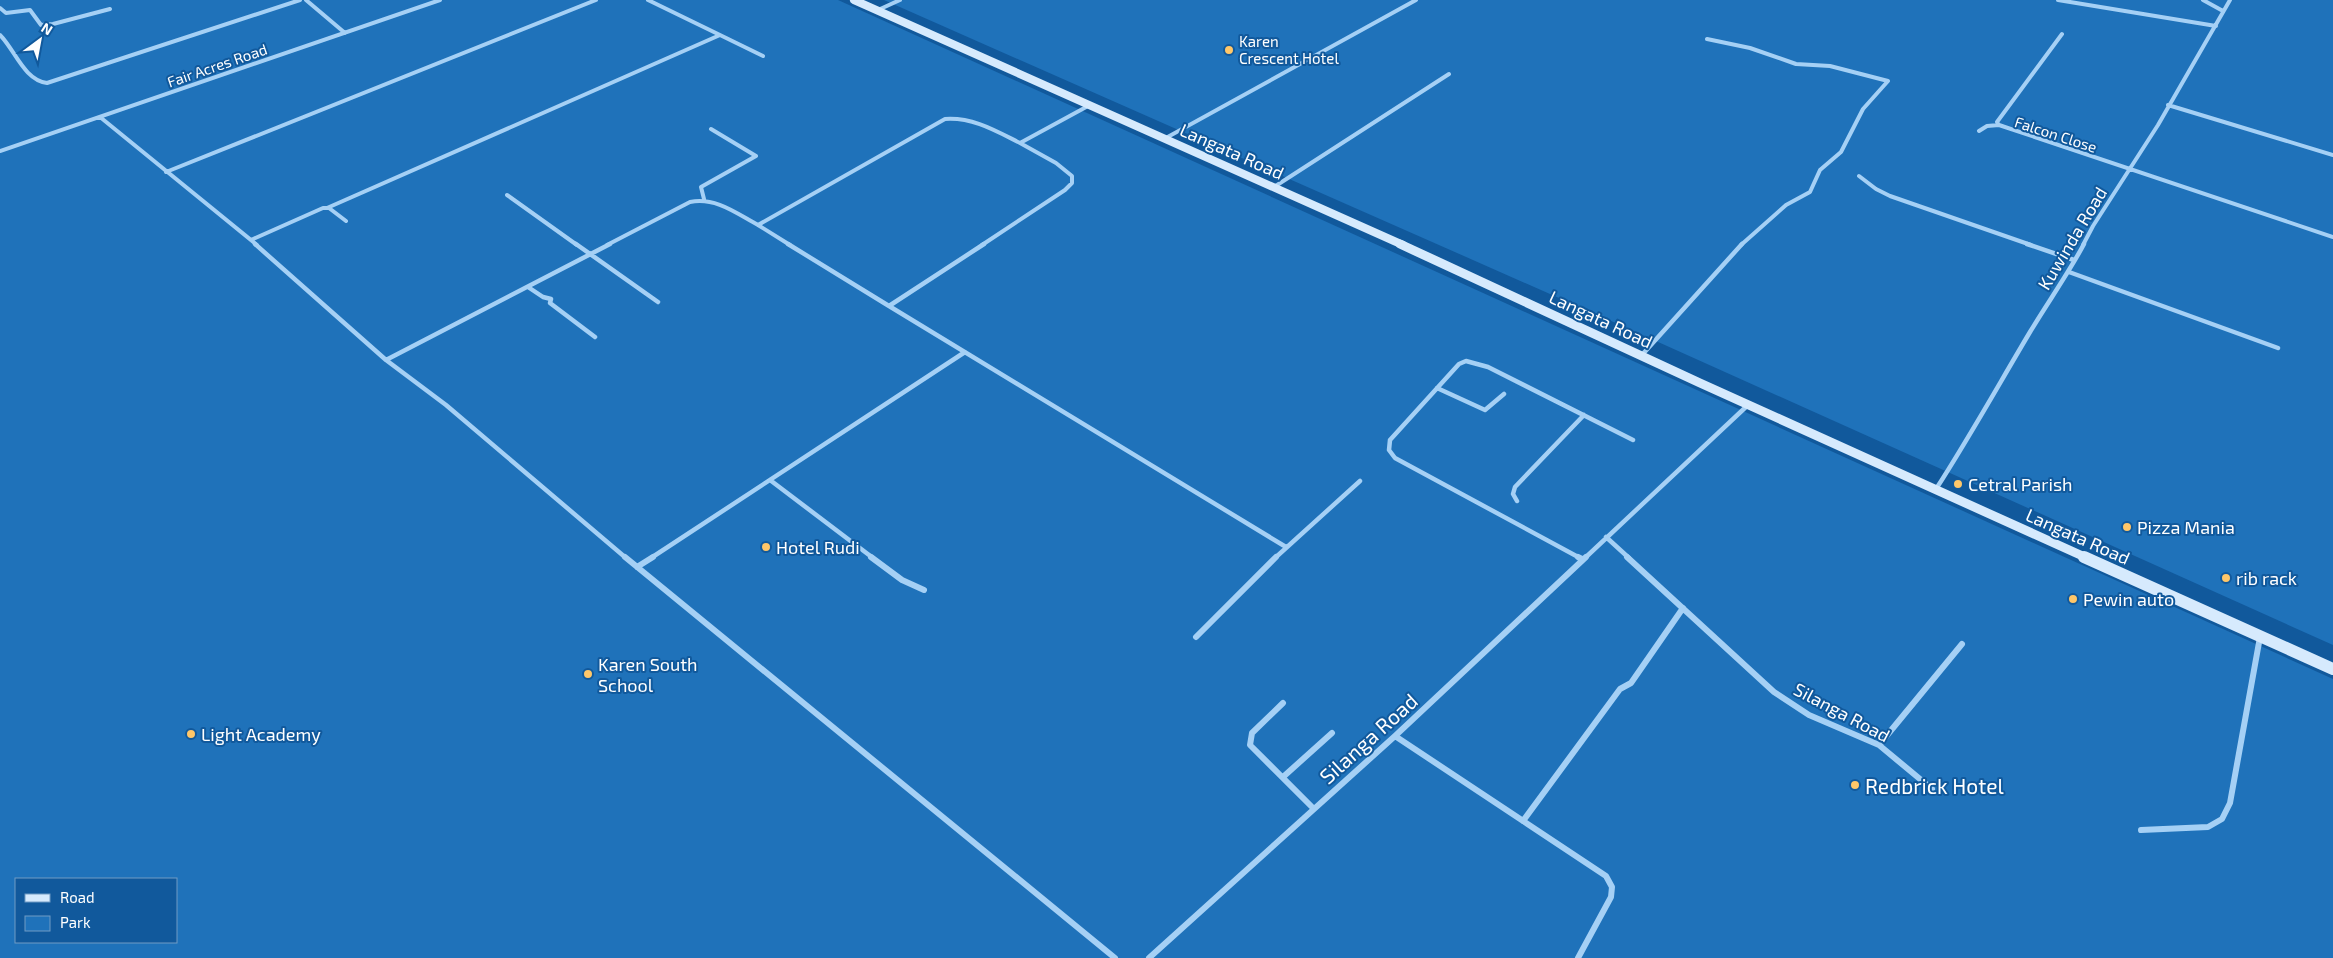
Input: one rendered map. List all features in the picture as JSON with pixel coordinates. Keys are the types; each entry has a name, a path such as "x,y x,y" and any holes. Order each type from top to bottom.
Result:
{"main road":[{"name":"Langata Road","path":"854,0 1088,106 1274,187 1641,356 2333,669"}],"street":[{"path":"0,35 15,53 22,68 35,79 47,83 300,0"},
{"path":"306,0 345,33"},
{"name":"Fair Acres Road","path":"0,151 440,0"},
{"path":"166,172 596,0"},
{"path":"648,0 763,56"},
{"path":"877,10 900,0"},
{"path":"1164,139 1416,0"},
{"path":"2058,0 2216,26"},
{"path":"2203,0 2223,11"},
{"name":"Kuwinda Road","path":"1936,489 1976,427 2031,331 2069,272 2074,260 2230,0"},
{"path":"0,8 6,13 30,10 40,24 65,21 110,9"},
{"name":"Falcon Close","path":"2062,34 1997,122 1999,125 2333,237"},
{"path":"251,240 720,35"},
{"path":"1641,356 1730,259 1744,241 1759,231 1786,204 1810,192 1820,170 1841,152 1863,109 1888,81 1830,66 1796,64 1750,48 1707,39"},
{"path":"1274,187 1449,74"},
{"path":"2168,105 2333,155"},
{"path":"1020,143 1088,106"},
{"path":"100,117 251,240 386,360 446,405 637,567 1114,958"},
{"path":"758,225 945,119 968,120 1020,143 1060,166 1072,176 1072,183 1065,190 889,306"},
{"path":"1980,131 1987,126 1999,125"},
{"path":"704,199 700,187 756,156 711,129"},
{"path":"1859,176 1882,193 2074,260"},
{"path":"507,194 591,252 658,302"},
{"path":"386,360 528,287 591,252 690,202 704,199 712,201 758,225 1286,547"},
{"path":"327,208 346,221"},
{"path":"2069,272 2278,348"},
{"path":"528,287 551,299 550,303 595,337"},
{"path":"637,567 965,352"},
{"path":"1582,558 1390,454 1388,446 1390,440 1459,364 1466,361 1477,362 1633,440"},
{"path":"1437,388 1485,410 1504,394"},
{"name":"Silanga Road","path":"1149,958 1395,736 1582,558 1748,404"},
{"path":"1517,502 1512,492 1515,486 1584,415"},
{"path":"770,480 902,580 924,590"},
{"path":"1196,636 1286,547 1360,481"},
{"name":"Silanga Road","path":"1606,537 1774,692 1827,723 1878,745 1932,789"},
{"path":"1523,821 1620,689 1631,683 1683,608"},
{"path":"2141,830 2208,827 2222,819 2230,803 2260,636"},
{"path":"1878,745 1962,644"},
{"path":"1282,703 1252,733 1249,740 1250,745 1314,809"},
{"path":"1283,778 1332,734"},
{"path":"1395,736 1606,876 1612,887 1611,897 1578,958"}],"green space":[{"path":"0,0 838,0 2333,679 2333,958 0,958"},
{"path":"884,0 2333,0 2333,645 1627,328"}],"place":[{"name":"Karen Crescent Hotel","path":"1229,50"},
{"name":"Cetral Parish","path":"1958,484"},
{"name":"Pizza Mania","path":"2127,527"},
{"name":"Hotel Rudi","path":"766,547"},
{"name":"rib rack","path":"2226,578"},
{"name":"Pewin auto","path":"2073,599"},
{"name":"Karen South School","path":"588,674"},
{"name":"Light Academy","path":"191,734"},
{"name":"Redbrick Hotel","path":"1855,785"}]}
